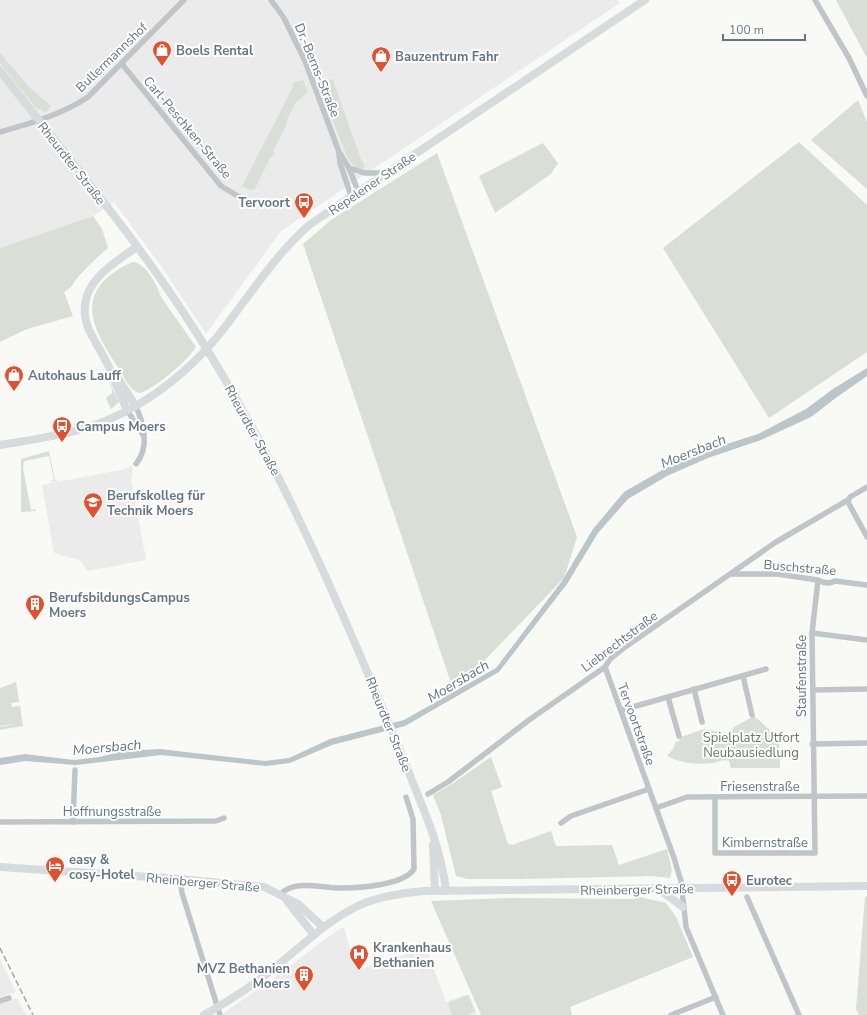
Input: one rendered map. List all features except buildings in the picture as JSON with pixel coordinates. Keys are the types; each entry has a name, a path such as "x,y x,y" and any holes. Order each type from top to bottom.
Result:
{"main road":[{"name":"Repelener Straße","path":"0,446 89,427 127,410 166,386 196,361 216,338 261,277 289,244 309,225 645,0"},
{"name":"Rheurdter Straße","path":"0,71 137,248 195,331 215,362 287,491 348,624 397,743 440,856 446,891"},
{"path":"127,410 108,365 86,321 84,304 86,296 94,281 111,264 137,248"},
{"path":"108,365 135,405"},
{"name":"Rheurdter Straße","path":"432,832 435,865 434,891"},
{"name":"Rheinberger Straße","path":"0,867 180,879 264,888 298,904 323,927"},
{"name":"Rheinberger Straße","path":"204,1015 219,1011 323,927 361,905 407,893 434,891 867,886"},
{"path":"659,889 683,907"},
{"path":"282,896 314,935"}],"street":[{"name":"Bullermannshof","path":"0,132 55,116 72,108 88,97 184,0"},
{"name":"Dr.-Berns-Straße","path":"271,0 284,18 305,61 339,152 349,168 354,194"},
{"path":"815,0 849,58 867,96"},
{"name":"Carl-Peschken-Straße","path":"122,64 221,186 241,198"},
{"name":"Dr.-Berns-Straße","path":"339,152 340,163 354,194"},
{"path":"349,168 365,173 386,173"},
{"path":"135,405 140,416 144,436 143,454 136,464"},
{"path":"127,410 144,436"},
{"name":"Liebrechtstraße","path":"428,794 448,782 529,720 605,667 610,659 621,650 776,542 848,501 867,487"},
{"path":"848,501 867,537"},
{"name":"Buschstraße","path":"732,574 777,574 818,580 822,582 831,583 835,581 867,585"},
{"name":"Staufenstraße","path":"814,797 812,744 812,633 818,580"},
{"path":"812,633 867,640"},
{"name":"Tervoortstraße","path":"605,667 622,710 674,858 682,888 686,927 723,1015"},
{"path":"622,710 766,669"},
{"path":"743,676 752,715"},
{"path":"694,690 702,722"},
{"path":"812,690 867,690"},
{"path":"668,696 679,736"},
{"path":"812,744 867,743"},
{"path":"73,822 75,770"},
{"path":"561,823 571,816 649,789"},
{"name":"Friesenstraße","path":"656,808 687,796 867,796"},
{"path":"282,896 286,889 300,886 342,888 383,884 402,879 411,873 414,869 413,819 406,797"},
{"name":"Kimbernstraße","path":"715,797 715,853 779,854 815,853 814,797"},
{"name":"Hoffnungsstraße","path":"0,822 216,821 224,818"},
{"path":"180,879 182,893 219,1011"},
{"path":"747,897 799,1015"},
{"path":"671,1015 716,997"},
{"path":"0,1001 10,998"}],"shaded area":[{"path":"0,0 617,0 620,3 281,231 206,334 164,270 114,202 93,216 0,248"},
{"name":"Moersbach","path":"867,368 867,376 811,417 761,440 708,458 667,476 628,499 598,533 567,584 499,672 405,726 332,745 290,763 266,766 161,755 76,765 25,761 0,765 0,758 25,754 74,760 99,757 124,751 160,749 265,761 289,758 330,739 404,720 496,668 562,581 593,529 624,492 664,469 705,451 758,434 806,409 833,389"},
{"name":"Berufskolleg für Technik Moers","path":"132,465 133,470 131,480 146,560 88,571 79,560 54,553 42,485 125,469"},
{"name":"Krankenhaus Bethanien","path":"344,927 351,953 355,950 361,969 426,947 446,1002 469,994 477,1015 221,1015 281,973 326,938"},
{"path":"0,959 16,992 0,997"},
{"path":"17,998 26,1015 0,1015 0,1003"}],"green space":[{"path":"836,0 867,0 867,58"},
{"path":"0,53 28,86 51,106 46,112 36,108 0,63"},
{"path":"328,79 333,80 360,157 365,166 363,169 356,168 348,159 320,88"},
{"path":"303,80 308,92 295,103 286,122 287,124 273,151 275,154 270,158 255,189 251,190 242,186 293,87 292,85 295,82"},
{"path":"858,100 867,122 867,189 811,140"},
{"path":"799,142 867,205 867,352 769,418 663,248"},
{"path":"543,143 558,163 551,174 495,213 479,176"},
{"path":"437,153 577,537 564,578 454,692 303,244 331,220"},
{"path":"93,216 102,229 108,248 85,269 64,292 73,316 27,329 0,342 0,248"},
{"path":"133,262 138,263 147,270 161,297 196,347 192,353 171,373 155,385 140,393 136,392 129,386 104,344 94,321 92,309 94,298 99,287 109,276 123,266"},
{"path":"99,359 119,402 111,409 106,398 112,393 112,389"},
{"path":"49,451 55,480 58,481 50,482 54,480 49,456 24,461 23,468 31,510 35,509 36,511 21,512 21,459"},
{"path":"16,682 19,702 11,703 12,707 20,706 23,726 0,730 0,727 15,724 0,726 0,688"},
{"name":"Spielplatz Utfort Neubausiedlung","path":"754,716 779,738 780,768 731,768 729,761 727,760 714,763 696,764 683,762 667,756 673,749 676,741 678,742 681,737 704,729 730,734 734,727"},
{"path":"491,757 502,787 491,791 508,844 512,845 551,831 556,846 612,845 619,865 667,849 672,870 670,878 651,876 468,879 456,876 441,815 433,795 452,784"},
{"path":"867,896 867,1015 859,1015 856,1009 865,897"},
{"path":"639,897 666,903 676,917 693,957 570,1007 572,1015 481,1015 431,901 511,898 632,899"},
{"path":"468,995 475,1011 468,1015 452,1015 448,1003"}],"railway":[{"path":"0,948 33,1015"}],"place":[{"name":"Boels Rental","path":"162,67"},
{"name":"Bauzentrum Fahr","path":"381,73"},
{"name":"Tervoort","path":"304,219"},
{"name":"Autohaus Lauff","path":"14,392"},
{"name":"Campus Moers","path":"62,443"},
{"name":"Berufskolleg für Technik Moers","path":"93,519"},
{"name":"BerufsbildungsCampus Moers","path":"35,621"},
{"name":"easy & cosy-Hotel","path":"55,883"},
{"name":"Eurotec","path":"732,897"},
{"name":"Krankenhaus Bethanien","path":"359,971"},
{"name":"MVZ Bethanien Moers","path":"304,992"}]}
